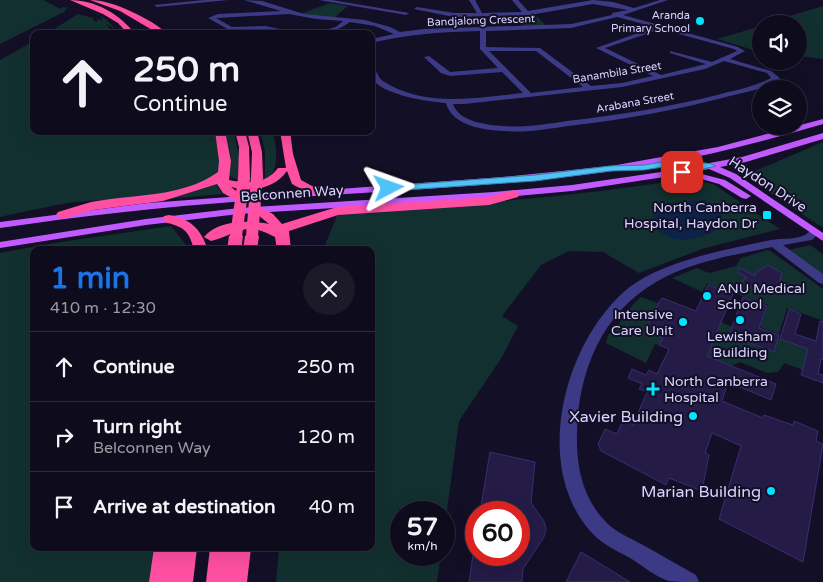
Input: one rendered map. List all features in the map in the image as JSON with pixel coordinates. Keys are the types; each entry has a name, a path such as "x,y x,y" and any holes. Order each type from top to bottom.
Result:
{"highway":[{"path":"73,0 102,11 128,30"},
{"path":"82,0 107,9 140,30"},
{"path":"93,0 122,10 158,30"},
{"path":"102,3 125,14 147,30"},
{"path":"221,135 225,161 223,176 225,189 274,222 282,235"},
{"path":"235,243 244,178 244,147 241,135"},
{"path":"251,246 257,178 257,152 253,135"},
{"path":"286,135 288,154 297,183 311,190 335,192"},
{"path":"208,244 223,223 274,186 288,154"},
{"path":"223,176 233,184 252,186 271,181 282,170"},
{"path":"62,215 92,206 163,197 223,176"},
{"path":"283,246 283,229 290,225 337,211 489,201 514,194"},
{"path":"169,219 182,221 190,226 197,236 200,246"},
{"path":"208,244 230,228 249,224 264,226 282,235"},
{"path":"162,582 166,551"},
{"path":"181,582 186,551"},
{"path":"218,582 221,551"},
{"path":"235,582 240,551"}],"main road":[{"name":"Belconnen Way","path":"0,245 169,219 249,204 335,192 470,184 610,169 740,145 823,121"},
{"name":"Belconnen Way","path":"0,225 62,215 174,202 249,204 514,194 682,172 743,160 823,136"},
{"path":"610,169 644,168 681,162 711,166 709,163 711,158 740,145"},
{"path":"733,176 732,169 734,165 743,160"},
{"name":"Haydon Drive","path":"711,166 733,176 815,236 823,248"},
{"name":"Haydon Drive","path":"711,166 715,172 746,196 798,231 815,236"},
{"path":"682,172 722,182 746,196"}],"street":[{"path":"157,5 225,0"},
{"path":"247,0 270,4 307,17 377,24 399,34"},
{"path":"322,0 406,13"},
{"path":"472,0 480,14"},
{"path":"515,0 526,13"},
{"path":"570,0 580,3"},
{"name":"Bandjalong Crescent","path":"634,9 658,0"},
{"name":"Bandjalong Crescent","path":"375,40 399,34 424,31 556,28 591,22 665,0"},
{"path":"377,24 417,9 425,3"},
{"path":"417,9 446,14 526,13 544,12 580,3 607,3 634,9"},
{"path":"276,30 264,28 231,29 211,18 290,12"},
{"name":"Banambila Street","path":"375,75 378,81 400,93 417,98 449,102 622,85 703,68 741,50 616,14"},
{"path":"328,30 342,26 349,20"},
{"path":"660,77 599,48 662,27"},
{"path":"483,29 483,49 530,95"},
{"path":"483,49 538,49 590,89"},
{"path":"672,52 712,64"},
{"path":"427,57 434,61 444,72 450,74 504,70"},
{"name":"Arabana Street","path":"449,102 450,108 455,114 474,123 495,128 522,129 599,120 680,106 725,95 776,78 769,72 724,59"},
{"path":"773,243 798,231"},
{"path":"689,582 599,528 581,503 572,478 568,447 572,392 582,360 594,335 613,310 651,279 676,268 773,243 815,236"},
{"path":"773,243 823,280"}],"green space":[{"path":"0,0 43,0 61,9 63,7 71,8 67,8 64,12 0,44"},
{"path":"330,3 348,6 334,18 300,14"},
{"path":"823,6 823,59 807,57 807,15 793,15"},
{"path":"82,7 96,13 105,19 115,30 106,23 110,30 52,30 78,14 93,18 95,22 98,21 96,18 103,21 100,16"},
{"path":"515,14 535,14 546,26 522,27"},
{"path":"752,29 752,50 717,39"},
{"path":"30,43 30,135 215,135 220,171 207,180 170,192 148,196 68,203 0,217 0,60"},
{"path":"225,135 235,135 239,157 238,179 265,177 265,152 261,135 273,135 276,156 275,166 271,175 266,178 245,181 233,178 228,175 231,157"},
{"path":"823,142 823,228 749,179 757,170"},
{"path":"687,179 713,184 780,229 702,249 639,273 603,252 569,251 541,265 502,316 518,326 502,357 459,421 448,501 390,501 390,566 439,566 437,582 276,582 279,551 375,551 375,246 325,246 338,213 513,200"},
{"path":"217,181 217,186 223,194 165,199"},
{"path":"171,226 187,246 38,246"},
{"path":"810,245 823,254 823,275 789,250"},
{"path":"30,247 30,551 157,551 153,582 0,582 0,253"},
{"path":"767,250 823,289 823,328 820,327 821,320 787,308 779,334 760,327 768,305 707,284 702,292 672,278 697,268 709,273 736,266 741,258"},
{"path":"641,297 658,303 645,331 663,338 659,345 655,344 646,363 606,343 608,335"},
{"path":"721,322 732,327 729,335 773,352 778,338 808,349 803,370 784,363 778,372 767,373 740,362 731,366 707,356"}],"water":[{"path":"705,200 719,208 722,216 713,233 686,239 671,238 656,229 649,222 653,215 673,210 690,201"}],"building":[{"path":"768,265 782,273 778,287 767,284 755,290 741,282 747,278 737,272 740,268 755,276 756,272"},
{"path":"708,285 733,294 707,356 776,384 771,400 728,382 722,401 763,418 764,415 793,425 794,421 818,431 816,441 823,444 803,562 719,519 741,446 712,433 705,453 709,455 702,491 669,478 666,485 601,451 598,444 605,429 617,434 623,420 633,425 647,392 639,389 642,384 628,378 632,369 646,375 649,370 657,374 669,349 659,345 663,338 645,331 659,302 662,298 696,311"},
{"path":"743,297 767,306 759,328 779,335 774,352 729,335"},
{"path":"789,309 801,314 795,334 816,341 820,321 823,322 823,360 821,359 818,374 823,375 823,383 801,375 808,349 780,339"},
{"path":"490,452 535,462 531,503 544,521 546,529 544,537 530,558 530,501 482,501"},
{"path":"581,552 604,566 630,582 566,582"},
{"path":"471,566 525,566 522,582 469,582"}],"place":[{"name":"Aranda Primary School","path":"700,21"},
{"name":"North Canberra Hospital, Haydon Dr","path":"767,215"},
{"name":"ANU Medical School","path":"707,296"},
{"name":"Lewisham Building","path":"740,320"},
{"name":"Intensive Care Unit","path":"683,322"},
{"name":"North Canberra Hospital","path":"653,389"},
{"name":"Xavier Building","path":"693,416"},
{"name":"Marian Building","path":"771,491"}],"route":[{"path":"389,188 470,184 610,169 644,168 681,162 695,162 711,166 682,172"}]}
